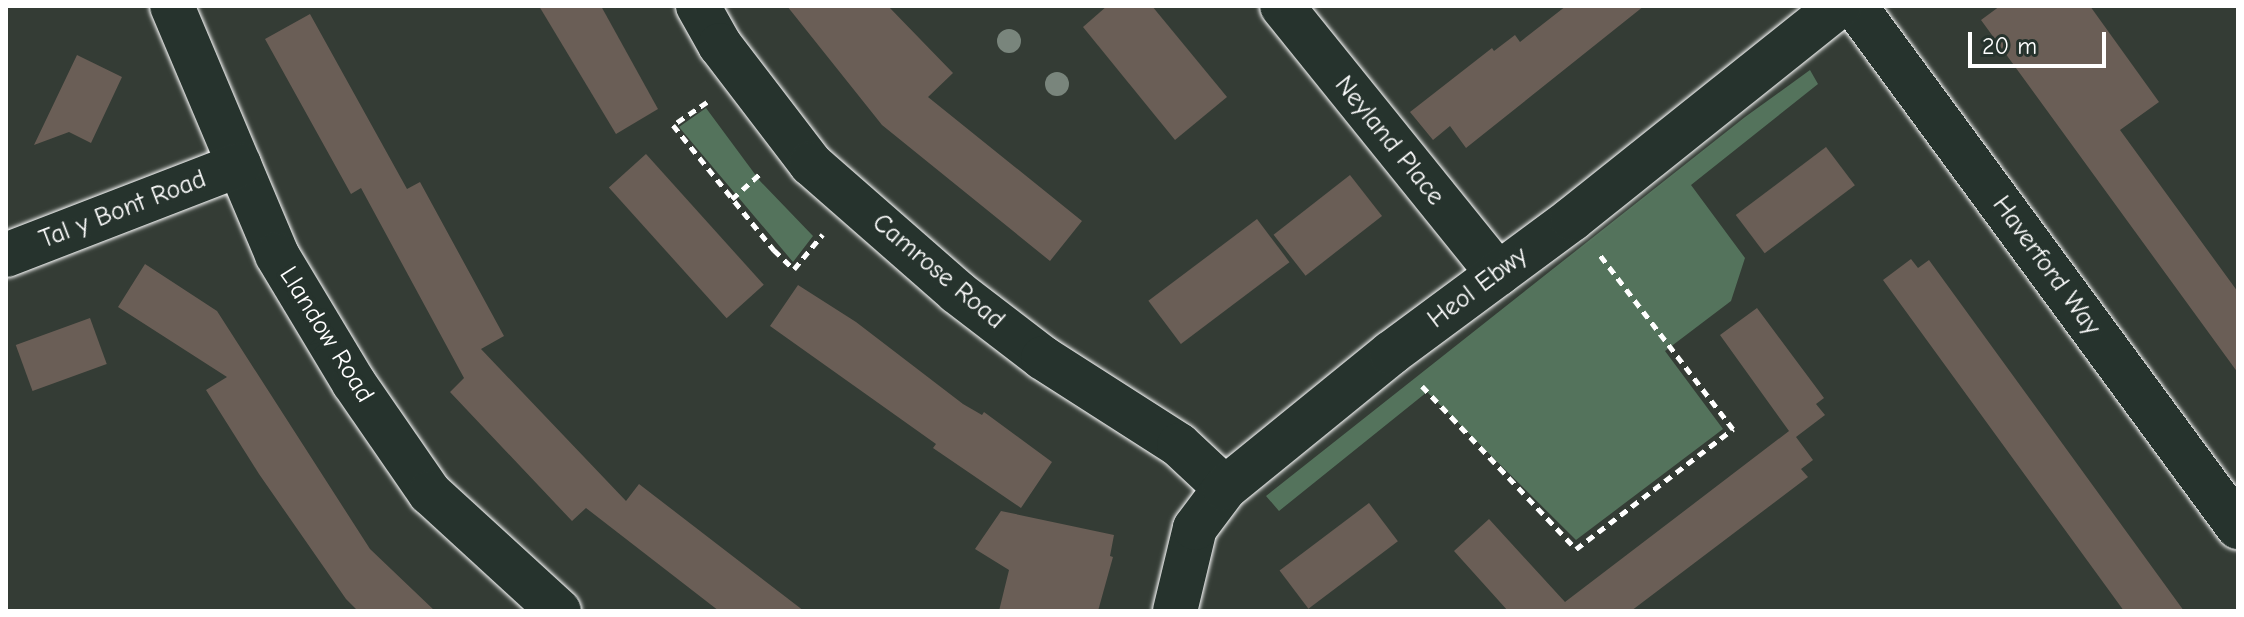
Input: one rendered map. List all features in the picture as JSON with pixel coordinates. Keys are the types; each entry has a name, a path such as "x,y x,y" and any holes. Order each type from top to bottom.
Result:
{"street":[{"name":"Llandow Road","path":"172,6 277,255 354,383 430,493 559,611"},
{"name":"Camrose Road","path":"698,6 720,45 811,164 957,292 1043,358 1179,445 1225,488"},
{"name":"Neyland Place","path":"1282,6 1498,274"},
{"name":"Heol Ebwy","path":"1175,611 1195,528 1225,488 1391,353 1572,219 1839,6"},
{"name":"Haverford Way","path":"1855,6 2238,527"},
{"name":"Tal y Bont Road","path":"6,255 239,165"}],"path":[{"path":"744,77 673,125 774,250 794,269 851,199"},
{"path":"1391,353 1576,549 1733,429 1572,219"}],"green space":[{"path":"1810,70 1818,84 1691,185 1745,258 1731,301 1665,351 1723,429 1576,540 1427,392 1279,511 1266,496 1745,117"},
{"path":"706,108 760,181 813,236 793,262 679,127"}],"building":[{"path":"539,6 601,6 658,109 616,134"},
{"path":"787,6 888,6 953,73 928,97 1082,221 1050,261 882,125"},
{"path":"1107,6 1152,6 1227,97 1175,140 1083,27"},
{"path":"1566,6 1644,6 1466,148 1450,126 1433,140 1410,112 1492,48 1494,51 1515,35 1520,42"},
{"path":"2000,6 2090,6 2159,102 2120,130 2238,292 2238,373 1981,20"},
{"path":"310,14 407,189 420,182 504,336 481,349 626,501 639,484 804,611 719,611 586,508 572,521 450,392 464,378 361,188 351,194 265,39"},
{"path":"77,55 122,77 91,143 69,132 34,145"},
{"path":"1826,147 1855,185 1765,253 1736,215"},
{"path":"646,154 764,285 727,318 609,187"},
{"path":"1350,175 1382,216 1306,276 1274,235"},
{"path":"1257,219 1289,262 1181,344 1148,301"},
{"path":"1911,259 1918,268 1929,260 2184,611 2124,611 1883,280"},
{"path":"145,264 217,311 370,549 435,611 358,611 346,599 259,474 206,390 227,377 118,307"},
{"path":"798,285 856,322 963,404 982,415 984,412 1052,462 1021,508 933,448 936,444 770,326"},
{"path":"1757,308 1824,398 1816,404 1825,415 1796,437 1813,460 1801,469 1808,477 1631,611 1508,611 1454,551 1489,519 1565,602 1789,431 1720,335"},
{"path":"90,318 107,364 33,391 16,345"},
{"path":"1369,503 1398,541 1308,609 1280,570"},
{"path":"1001,511 1114,535 1110,556 1113,557 1098,611 999,611 1009,570 975,549"}]}
